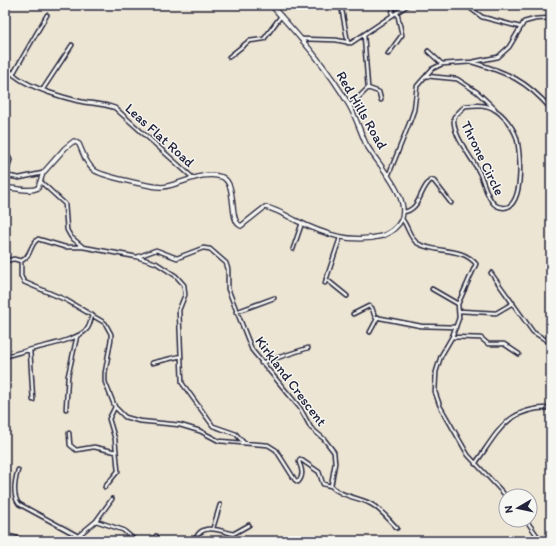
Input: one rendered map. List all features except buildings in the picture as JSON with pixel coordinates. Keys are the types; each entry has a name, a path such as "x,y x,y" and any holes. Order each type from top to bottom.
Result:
{"main road":[{"name":"Red Hills Road","path":"271,5 301,39 334,81 350,106 366,144 388,174 399,194 403,212 402,219"},
{"path":"5,188 12,187 31,190 38,188 43,173 65,148 74,141 79,144 89,165 94,171 106,176 161,187 203,176 224,179 230,188 236,222 241,226 265,207 340,238 357,239 383,236 394,229 402,219"}],"street":[{"path":"341,5 348,43"},
{"path":"392,15 393,5"},
{"path":"301,39 322,39 351,43 408,5"},
{"path":"466,5 482,17 520,27"},
{"path":"388,54 402,35 397,12"},
{"path":"13,74 47,15"},
{"path":"229,57 249,41 264,39 281,16"},
{"path":"388,174 414,110 417,86 432,69 442,64 472,62 498,56 504,52 520,27 529,20 551,18"},
{"path":"350,106 368,88 364,35"},
{"path":"43,89 72,46"},
{"path":"428,51 442,64"},
{"path":"472,62 503,71 524,83 551,109"},
{"name":"Leas Flat Road","path":"5,64 13,74 22,80 64,98 104,104 115,108 194,178"},
{"name":"Throne Circle","path":"426,76 457,79 477,92 496,110 516,135 519,148 520,173 518,196 512,204 503,207 496,206 490,199 478,169 453,125 454,117 466,106 482,106 496,110"},
{"path":"368,88 379,92 381,100"},
{"path":"5,150 10,160 7,171 9,176 18,178 43,173"},
{"path":"403,212 408,212 413,208 431,180 434,181 451,203"},
{"path":"41,182 65,204 66,230 71,237 83,247"},
{"path":"402,219 412,237 418,243 456,253 475,262 475,270 458,304 459,311 456,327 452,338 441,356 436,372 435,392 455,434 475,464 498,488"},
{"path":"293,249 302,223"},
{"path":"325,283 340,238"},
{"path":"5,261 14,259 21,261 27,257 33,243 38,239 65,247 83,247 137,257 156,263 176,276 184,285 185,295 179,310 182,383 190,397 213,426 236,434 244,444"},
{"name":"Kirkland Crescent","path":"137,257 156,250 177,258 196,250 210,249 221,258 228,269 228,289 248,341 262,363 300,408 310,428 324,439 334,452 335,463 331,486"},
{"path":"21,261 21,276 24,282 66,300 105,323 111,334 105,382 115,407 130,419 180,425 200,431 219,441 268,445 276,450 295,480 298,482 302,475 302,468 299,462 300,459 320,472 323,484 331,486 344,494 372,505 380,510 397,528"},
{"path":"491,273 533,332 546,340"},
{"path":"326,279 347,296"},
{"path":"432,289 458,304"},
{"path":"236,312 274,298"},
{"path":"459,311 496,313 513,304"},
{"path":"353,314 369,306 372,308 374,316 378,317 422,326 456,327"},
{"path":"5,357 77,336 87,329 92,315"},
{"path":"370,332 378,317"},
{"path":"66,409 68,376 77,336"},
{"path":"452,338 481,338 488,344 504,344 519,354"},
{"path":"262,363 308,348"},
{"path":"30,350 33,400"},
{"path":"152,363 181,356"},
{"path":"550,374 551,405"},
{"path":"106,487 117,474 116,452 109,418 115,407"},
{"path":"475,464 511,417 534,409 551,408"},
{"path":"69,433 70,445 76,450 94,447 116,452"},
{"path":"18,470 15,480 16,498 19,504 78,536"},
{"path":"62,541 78,536 96,521 112,499"},
{"path":"213,528 220,505"},
{"path":"96,521 123,530 136,541"},
{"path":"195,541 196,536 203,530 213,528 233,534 249,525"},
{"path":"532,528 542,541"},
{"path":"5,535 28,541"},
{"path":"151,541 156,536"}]}
